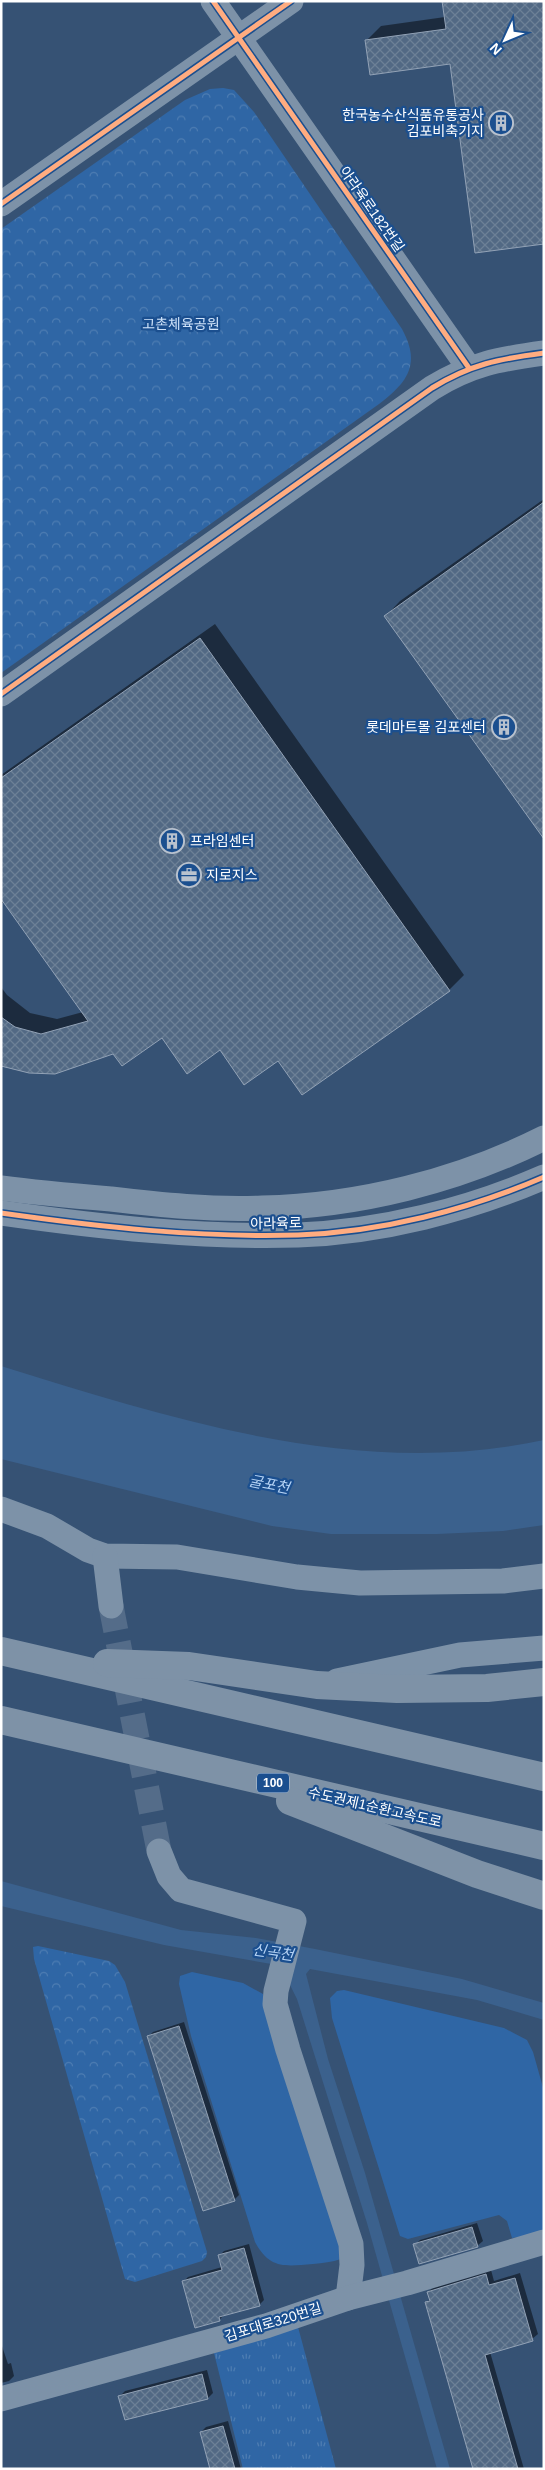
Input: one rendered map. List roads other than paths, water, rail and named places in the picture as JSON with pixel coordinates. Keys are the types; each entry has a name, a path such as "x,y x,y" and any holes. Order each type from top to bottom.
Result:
{"highway":[{"path":"1,1651 544,1777"},
{"path":"42,1660 189,1666 316,1685 396,1689 487,1688 544,1682"},
{"name":"수도권제1순환고속도로","path":"1,1720 544,1846"},
{"path":"198,1765 477,1874 544,1896"}],"street":[{"name":"아라육로182번길","path":"213,1 469,368"},
{"path":"1,204 291,1"},
{"path":"1,694 440,383 469,368 513,357 544,353"},
{"name":"아라육로","path":"1,1188 183,1207 262,1208 304,1206 376,1195 435,1180 483,1164 544,1138"},
{"name":"아라육로","path":"1,1213 167,1232 300,1235 408,1220 500,1194 544,1177"},
{"path":"1,1509 47,1526 88,1550 105,1556 176,1557 297,1577 360,1583 503,1581 544,1576"},
{"path":"105,1556 111,1606"},
{"path":"316,1685 460,1656 544,1648"},
{"path":"159,1851 170,1876 181,1890 294,1921 276,1991 278,2017 351,2244 352,2265 348,2298"},
{"name":"김포대로320번길","path":"1,2398 266,2326 348,2298 407,2283 544,2242"}],"water":[{"name":"굴포천","path":"1,1366 201,1424 269,1438 337,1448 406,1453 475,1451 544,1440 544,1525 503,1531 437,1534 331,1534 272,1526 1,1459"},
{"name":"신곡천","path":"1,1881 181,1930 256,1938 315,1949 462,1979 544,2003 544,2020 477,2000 310,1969 306,1974 328,2059 365,2173 450,2469 437,2469 367,2223 297,1999 286,1977 277,1965 164,1945 1,1906"}],"tunnel":[{"path":"111,1606 159,1851"}],"place":[{"name":"한국농수산식품유통공사 김포비축기지","path":"501,123"},
{"name":"롯데마트몰 김포센터","path":"504,727"},
{"name":"프라임센터","path":"172,841"},
{"name":"지로지스","path":"189,875"}],"park label":[{"name":"고촌체육공원","path":"181,324"}]}
